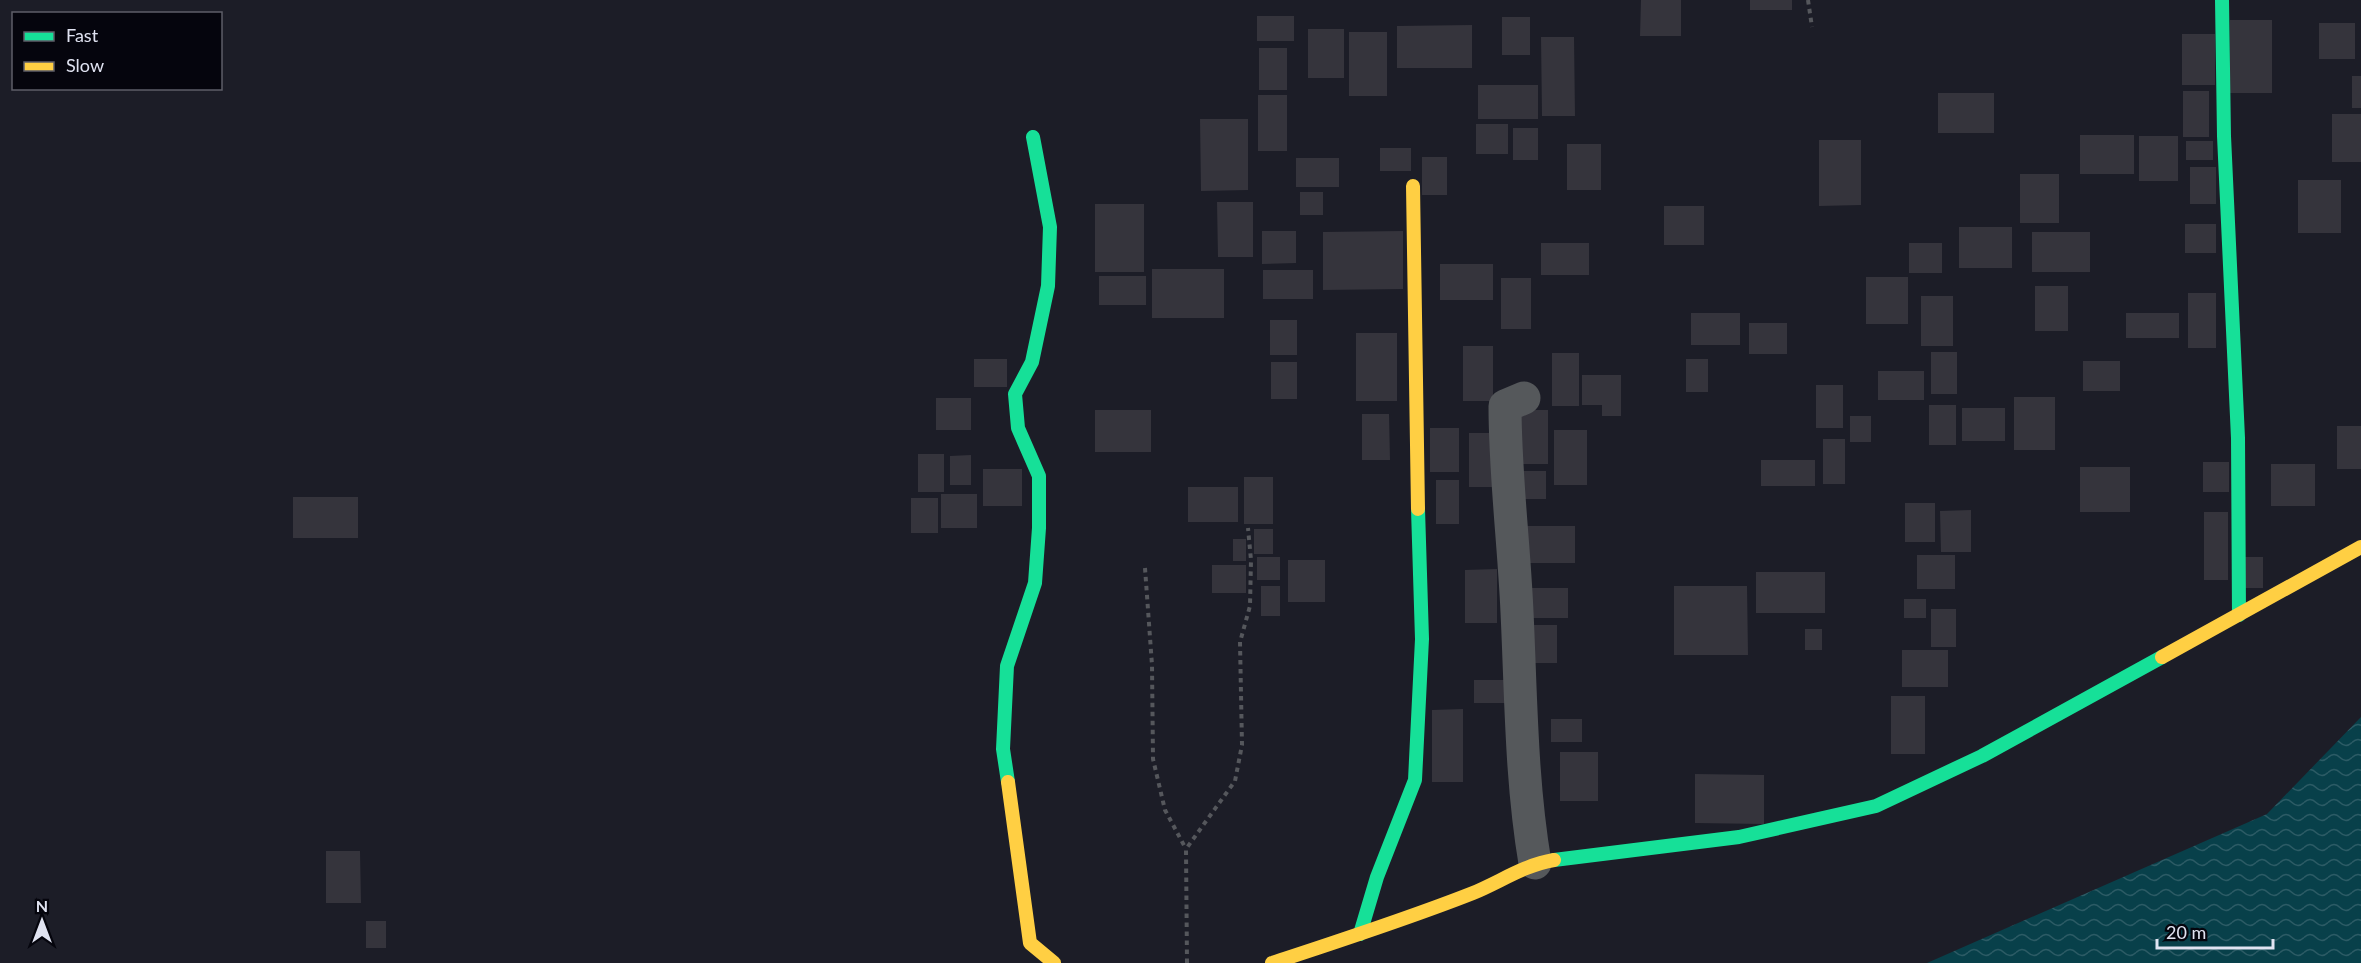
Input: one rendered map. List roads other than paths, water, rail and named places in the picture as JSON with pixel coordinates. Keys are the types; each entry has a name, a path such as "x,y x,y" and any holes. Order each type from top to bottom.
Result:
{"street":[{"path":"2222,0 2224,136 2238,438 2239,615"},
{"path":"1033,137 1050,228 1048,286 1032,362 1015,394 1018,428 1039,476 1039,528 1035,583 1007,666 1003,750 1030,943 1054,963"},
{"path":"1360,934 1377,878 1415,780 1422,639 1415,409 1413,186"},
{"path":"1524,398 1505,406 1505,439 1528,819 1535,863"},
{"path":"1272,963 1360,934 1475,891 1535,863 1588,854 1738,837 1876,806 1982,756 2361,547"}],"water":[{"path":"2361,717 2361,963 1927,963 2267,814"}]}
